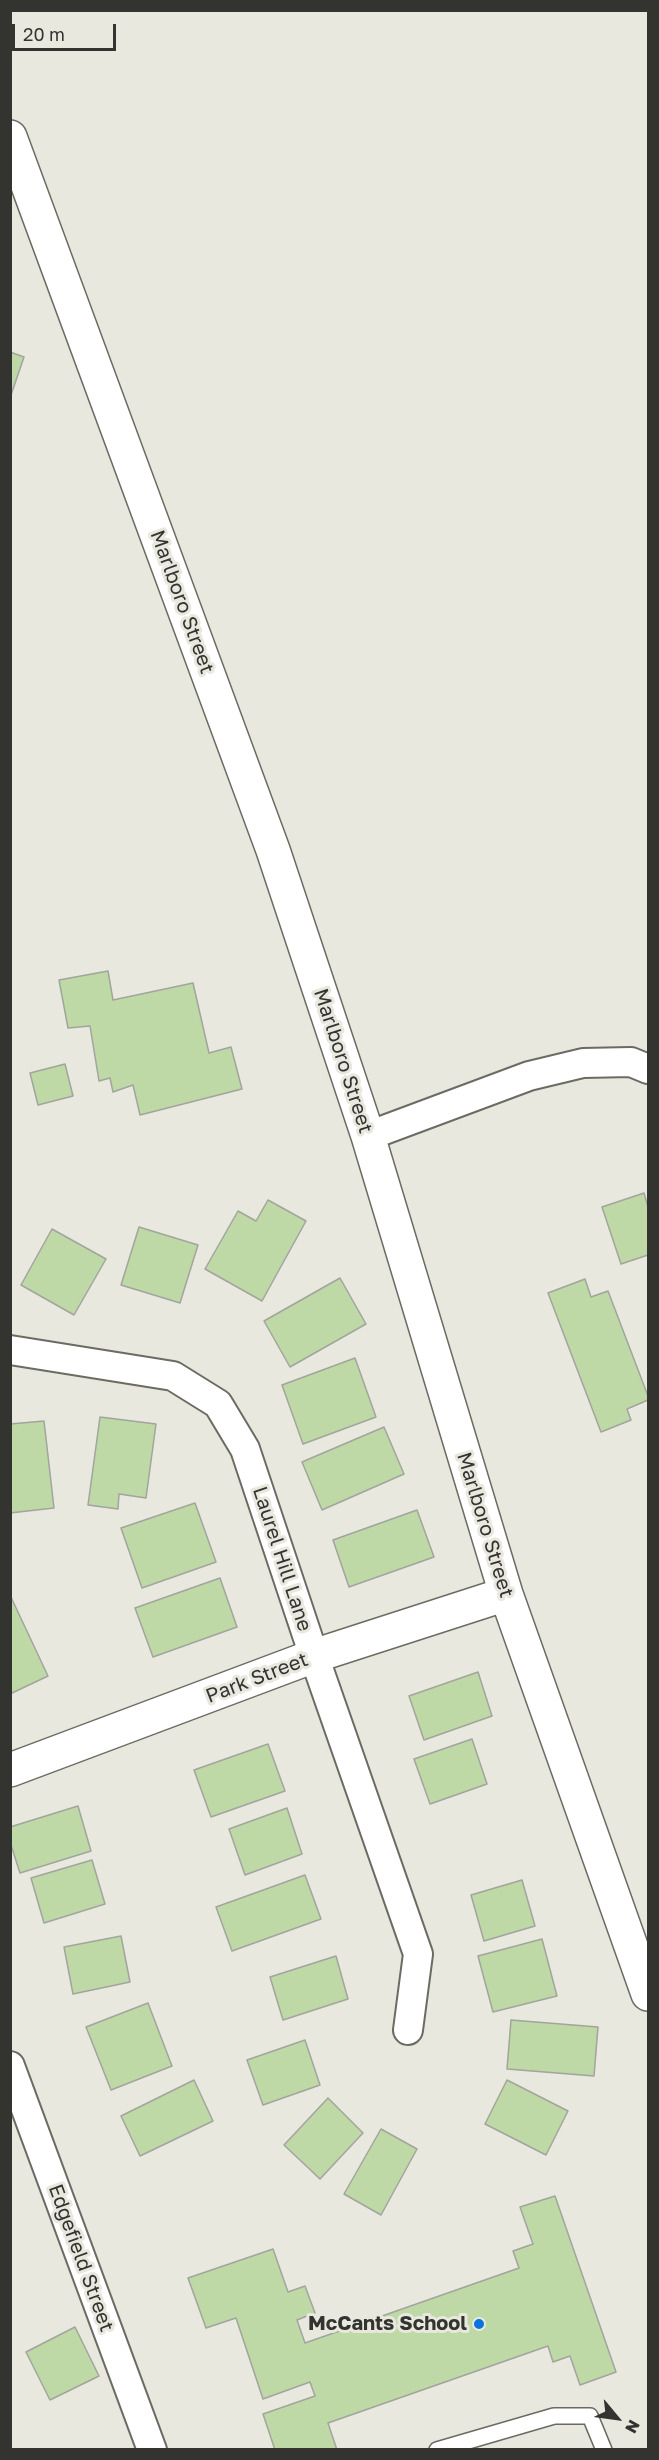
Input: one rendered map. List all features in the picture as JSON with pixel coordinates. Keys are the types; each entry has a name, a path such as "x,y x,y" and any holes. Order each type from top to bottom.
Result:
{"street":[{"name":"Marlboro Street","path":"10,137 273,850 368,1136 506,1594 648,1994"},
{"path":"368,1136 529,1076 583,1063 631,1062 648,1069"},
{"name":"Laurel Hill Lane","path":"10,1350 172,1376 218,1404 245,1449 314,1656 418,1954 408,2030"},
{"name":"Park Street","path":"10,1770 314,1656 506,1594"},
{"name":"Edgefield Street","path":"10,2066 152,2450"}],"lane":[{"path":"438,2450 555,2416 590,2416 604,2450"}],"building":[{"path":"10,352 24,357 10,398"},
{"path":"108,971 113,1000 193,983 209,1053 231,1047 242,1089 140,1115 133,1085 113,1092 110,1078 99,1081 90,1026 68,1028 59,980"},
{"path":"65,1064 73,1096 38,1105 30,1073"},
{"path":"644,1193 648,1207 648,1255 621,1264 602,1207"},
{"path":"268,1200 306,1221 262,1301 205,1269 238,1211 256,1221"},
{"path":"139,1227 198,1245 180,1303 121,1285"},
{"path":"52,1229 106,1259 74,1315 21,1285"},
{"path":"340,1278 366,1324 290,1367 264,1321"},
{"path":"585,1279 591,1297 608,1291 648,1396 648,1400 627,1409 631,1420 601,1432 548,1293"},
{"path":"355,1358 376,1417 303,1444 282,1385"},
{"path":"100,1417 156,1424 146,1498 119,1494 118,1509 88,1505"},
{"path":"44,1421 54,1508 10,1513 10,1424"},
{"path":"384,1427 404,1474 322,1510 302,1462"},
{"path":"195,1503 216,1562 142,1588 121,1528"},
{"path":"417,1510 434,1557 349,1587 333,1540"},
{"path":"220,1578 237,1627 153,1657 135,1608"},
{"path":"10,1595 48,1676 10,1694"},
{"path":"478,1672 492,1716 424,1740 409,1696"},
{"path":"472,1739 487,1784 430,1804 414,1759"},
{"path":"268,1744 285,1791 211,1817 194,1770"},
{"path":"78,1806 91,1851 20,1873 10,1842 10,1827"},
{"path":"287,1808 302,1854 245,1875 229,1829"},
{"path":"92,1860 105,1904 44,1923 31,1878"},
{"path":"305,1875 321,1919 232,1951 216,1907"},
{"path":"522,1880 535,1926 484,1941 471,1895"},
{"path":"121,1936 130,1982 73,1994 64,1947"},
{"path":"542,1939 557,1996 493,2012 478,1956"},
{"path":"336,1956 348,1999 283,2020 270,1977"},
{"path":"148,2003 172,2066 111,2090 86,2027"},
{"path":"511,2020 598,2027 594,2076 507,2069"},
{"path":"305,2040 320,2085 263,2105 247,2060"},
{"path":"194,2080 213,2121 140,2156 121,2116"},
{"path":"507,2080 568,2111 546,2155 485,2124"},
{"path":"328,2098 363,2133 320,2179 284,2145"},
{"path":"381,2129 417,2149 381,2215 344,2194"},
{"name":"McCants School","path":"555,2196 616,2372 580,2385 570,2356 553,2362 548,2346 328,2423 337,2450 275,2450 263,2414 315,2396 310,2382 263,2399 236,2318 206,2328 188,2278 273,2249 288,2292 305,2286 315,2313 297,2320 305,2343 519,2268 513,2251 533,2244 520,2207"},
{"path":"75,2327 99,2376 50,2400 26,2352"}],"place":[{"name":"McCants School","path":"479,2324"}]}
